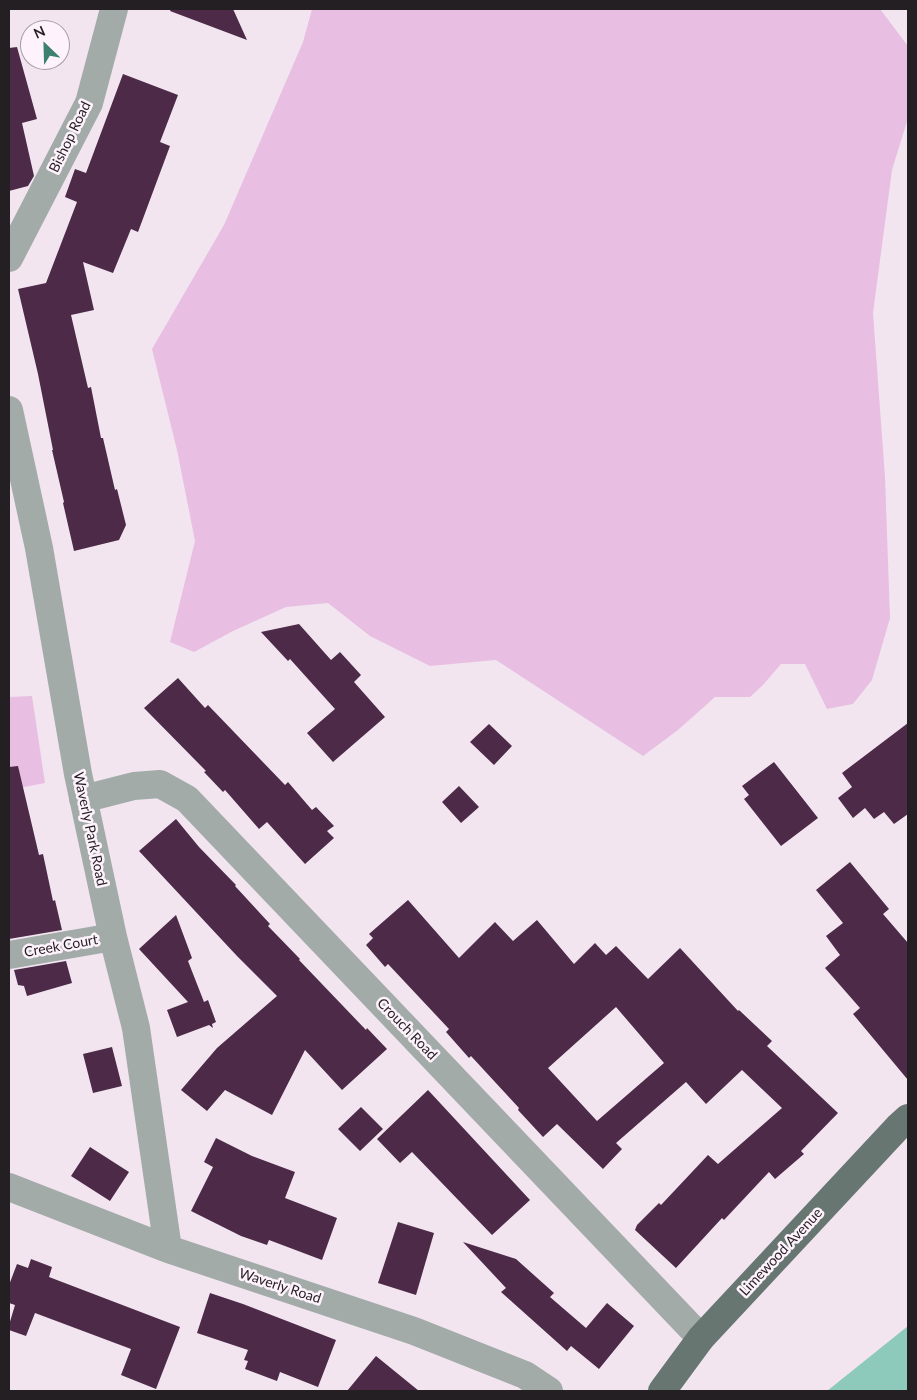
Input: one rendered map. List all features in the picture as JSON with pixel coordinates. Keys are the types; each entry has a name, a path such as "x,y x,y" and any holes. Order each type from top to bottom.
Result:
{"main road":[{"name":"Limewood Avenue","path":"662,1391 701,1338 908,1118"}],"street":[{"name":"Bishop Road","path":"9,258 88,103 110,14"},
{"name":"Waverly Park Road","path":"9,410 39,548 83,799 113,937 136,1028 168,1249"},
{"name":"Crouch Road","path":"83,799 134,786 160,784 187,798 701,1338"},
{"name":"Creek Court","path":"9,955 113,937"},
{"name":"Waverly Road","path":"9,1187 168,1249 414,1331 524,1375 549,1391"}],"shaded area":[{"path":"312,9 880,9 908,46 908,118 892,170 873,313 885,477 890,618 872,680 853,704 827,709 805,664 781,664 750,697 715,697 678,730 643,756 496,660 430,666 370,636 328,603 286,607 233,631 194,652 170,642 195,541 177,450 152,349 224,225 303,42"},
{"path":"32,696 45,783 9,790 9,697"},
{"path":"908,1326 908,1391 827,1391"}],"building":[{"path":"171,9 233,9 247,40 170,11"},
{"path":"17,47 20,58 20,70 23,70 37,119 22,123 34,176 28,186 9,191 9,48"},
{"path":"123,74 178,95 160,142 170,146 138,232 131,229 113,273 83,262 94,310 71,315 88,388 91,387 101,438 103,438 115,490 117,489 126,525 119,540 74,551 38,374 18,289 46,283 77,202 65,197 75,169 86,173"},
{"path":"299,624 331,660 340,652 361,675 354,682 385,717 333,762 307,733 335,709 290,659 288,661 261,632"},
{"path":"178,678 205,708 208,705 285,785 288,782 312,810 316,807 334,826 327,831 334,838 305,864 267,822 259,829 225,790 223,792 204,772 206,771 144,708"},
{"path":"908,723 908,814 894,824 884,812 874,819 865,808 853,818 838,798 852,787 842,773"},
{"path":"489,724 512,746 494,765 470,742"},
{"path":"774,762 818,818 781,846 744,799 749,795 742,786"},
{"path":"18,766 39,855 43,854 53,901 55,900 62,930 9,939 9,767"},
{"path":"459,786 479,807 461,823 442,802"},
{"path":"176,819 199,847 236,885 270,924 268,926 299,960 366,1030 367,1028 387,1049 342,1090 305,1050 272,1115 225,1090 207,1111 181,1090 217,1048 277,996 139,851"},
{"path":"850,862 889,909 883,914 908,943 908,1080 853,1014 860,1008 825,968 840,955 826,936 843,923 816,890"},
{"path":"408,900 459,958 495,922 513,941 537,920 574,964 595,943 606,955 616,946 648,979 680,948 738,1011 772,1041 767,1046 838,1113 801,1151 804,1154 775,1179 769,1172 724,1220 722,1218 676,1268 635,1230 637,1225 659,1203 661,1205 708,1155 718,1164 782,1108 742,1070 706,1104 686,1082 616,1143 622,1149 603,1169 557,1124 543,1137 471,1056 469,1058 446,1032 449,1029 388,964 385,967 366,945 373,938 369,934","holes":["616,1007 664,1063 597,1121 548,1068"]},
{"path":"176,915 192,958 188,961 204,1002 208,1000 216,1022 212,1024 213,1028 209,1025 177,1037 167,1010 188,1002 139,949"},
{"path":"66,961 72,983 27,996 24,986 18,985 14,970"},
{"path":"112,1047 122,1086 93,1093 83,1054"},
{"path":"428,1090 530,1200 492,1235 412,1152 400,1163 377,1139"},
{"path":"361,1107 383,1129 360,1151 338,1129"},
{"path":"216,1138 252,1156 295,1172 285,1198 337,1218 322,1260 269,1240 267,1245 241,1236 191,1211 213,1167 204,1162"},
{"path":"90,1147 129,1172 110,1201 71,1176"},
{"path":"398,1222 434,1233 416,1295 378,1283"},
{"path":"463,1242 516,1259 554,1293 550,1297 586,1328 607,1303 634,1326 599,1369 571,1346 567,1351 501,1292 506,1288"},
{"path":"31,1259 52,1267 49,1277 180,1327 156,1389 121,1375 131,1349 35,1313 26,1336 9,1330 15,1305 9,1303 9,1285 17,1264 28,1268"},
{"path":"210,1293 336,1340 318,1387 280,1372 277,1381 245,1369 248,1361 244,1360 248,1350 197,1333"},
{"path":"376,1356 419,1391 347,1391"}]}
